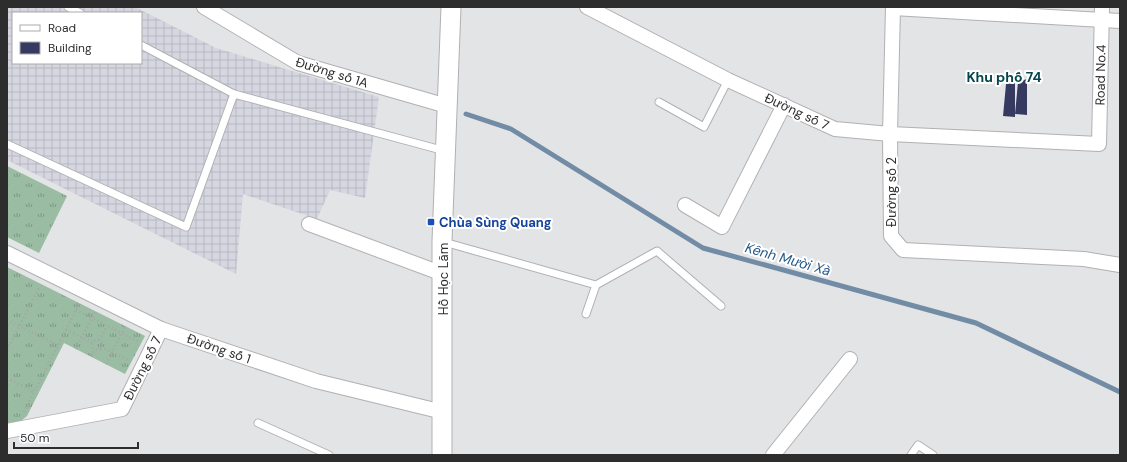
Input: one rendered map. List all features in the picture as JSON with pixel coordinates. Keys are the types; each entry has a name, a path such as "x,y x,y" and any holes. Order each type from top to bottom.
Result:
{"main road":[{"name":"Hồ Học Lãm","path":"442,455 442,241 451,7"}],"street":[{"name":"Đường số 1A","path":"204,7 298,63 447,106"},
{"name":"Đường số 7","path":"587,7 728,80 835,129 890,134 1099,144"},
{"path":"893,7 1102,13 1120,21"},
{"name":"Đường số 2","path":"893,7 890,134 891,236 903,250 1084,258 1120,265"},
{"name":"Road No.4","path":"1099,144 1102,13"},
{"path":"685,205 722,227 784,105"},
{"path":"309,224 443,274"},
{"name":"Đường số 1","path":"7,253 161,329 316,381 443,412"},
{"name":"Đường số 7","path":"7,431 122,409 161,329"},
{"path":"773,455 850,359"}],"lane":[{"path":"68,7 78,12"},
{"path":"142,46 234,94 445,152"},
{"path":"659,102 704,127 728,80"},
{"path":"7,144 186,227 234,94"},
{"path":"442,241 596,285"},
{"path":"586,314 596,285 657,251 721,306"},
{"path":"258,423 329,455"},
{"path":"911,455 918,445 933,455"}],"path":[{"path":"7,350 46,272"},
{"path":"23,414 85,291"},
{"path":"76,349 101,299"},
{"path":"76,310 142,343"},
{"path":"106,364 132,314"},
{"path":"7,320 58,345"},
{"path":"66,330 92,342 99,340 107,326"},
{"path":"99,340 102,343 102,347 143,367"},
{"path":"92,342 92,346 95,349"},
{"path":"95,349 99,350 102,347"},
{"path":"91,356 95,349"},
{"path":"7,378 34,392"}],"shaded area":[{"path":"7,7 135,7 216,48 379,97 365,198 330,190 317,219 243,194 236,274 7,160"}],"green space":[{"path":"7,166 67,196 39,253 7,237"},
{"path":"7,267 145,336 125,374 64,343 27,416 21,421 7,426"}],"building":[{"path":"1027,79 1027,115 1015,114 1018,82"},
{"path":"1015,81 1015,117 1003,116 1006,84"}],"waterway":[{"name":"Kênh Mười Xà","path":"466,114 511,129 703,248 976,323 1120,392"}],"place":[{"name":"Chùa Sùng Quang","path":"431,222"}],"district":[{"name":"Khu phố 74","path":"1004,77"}]}
